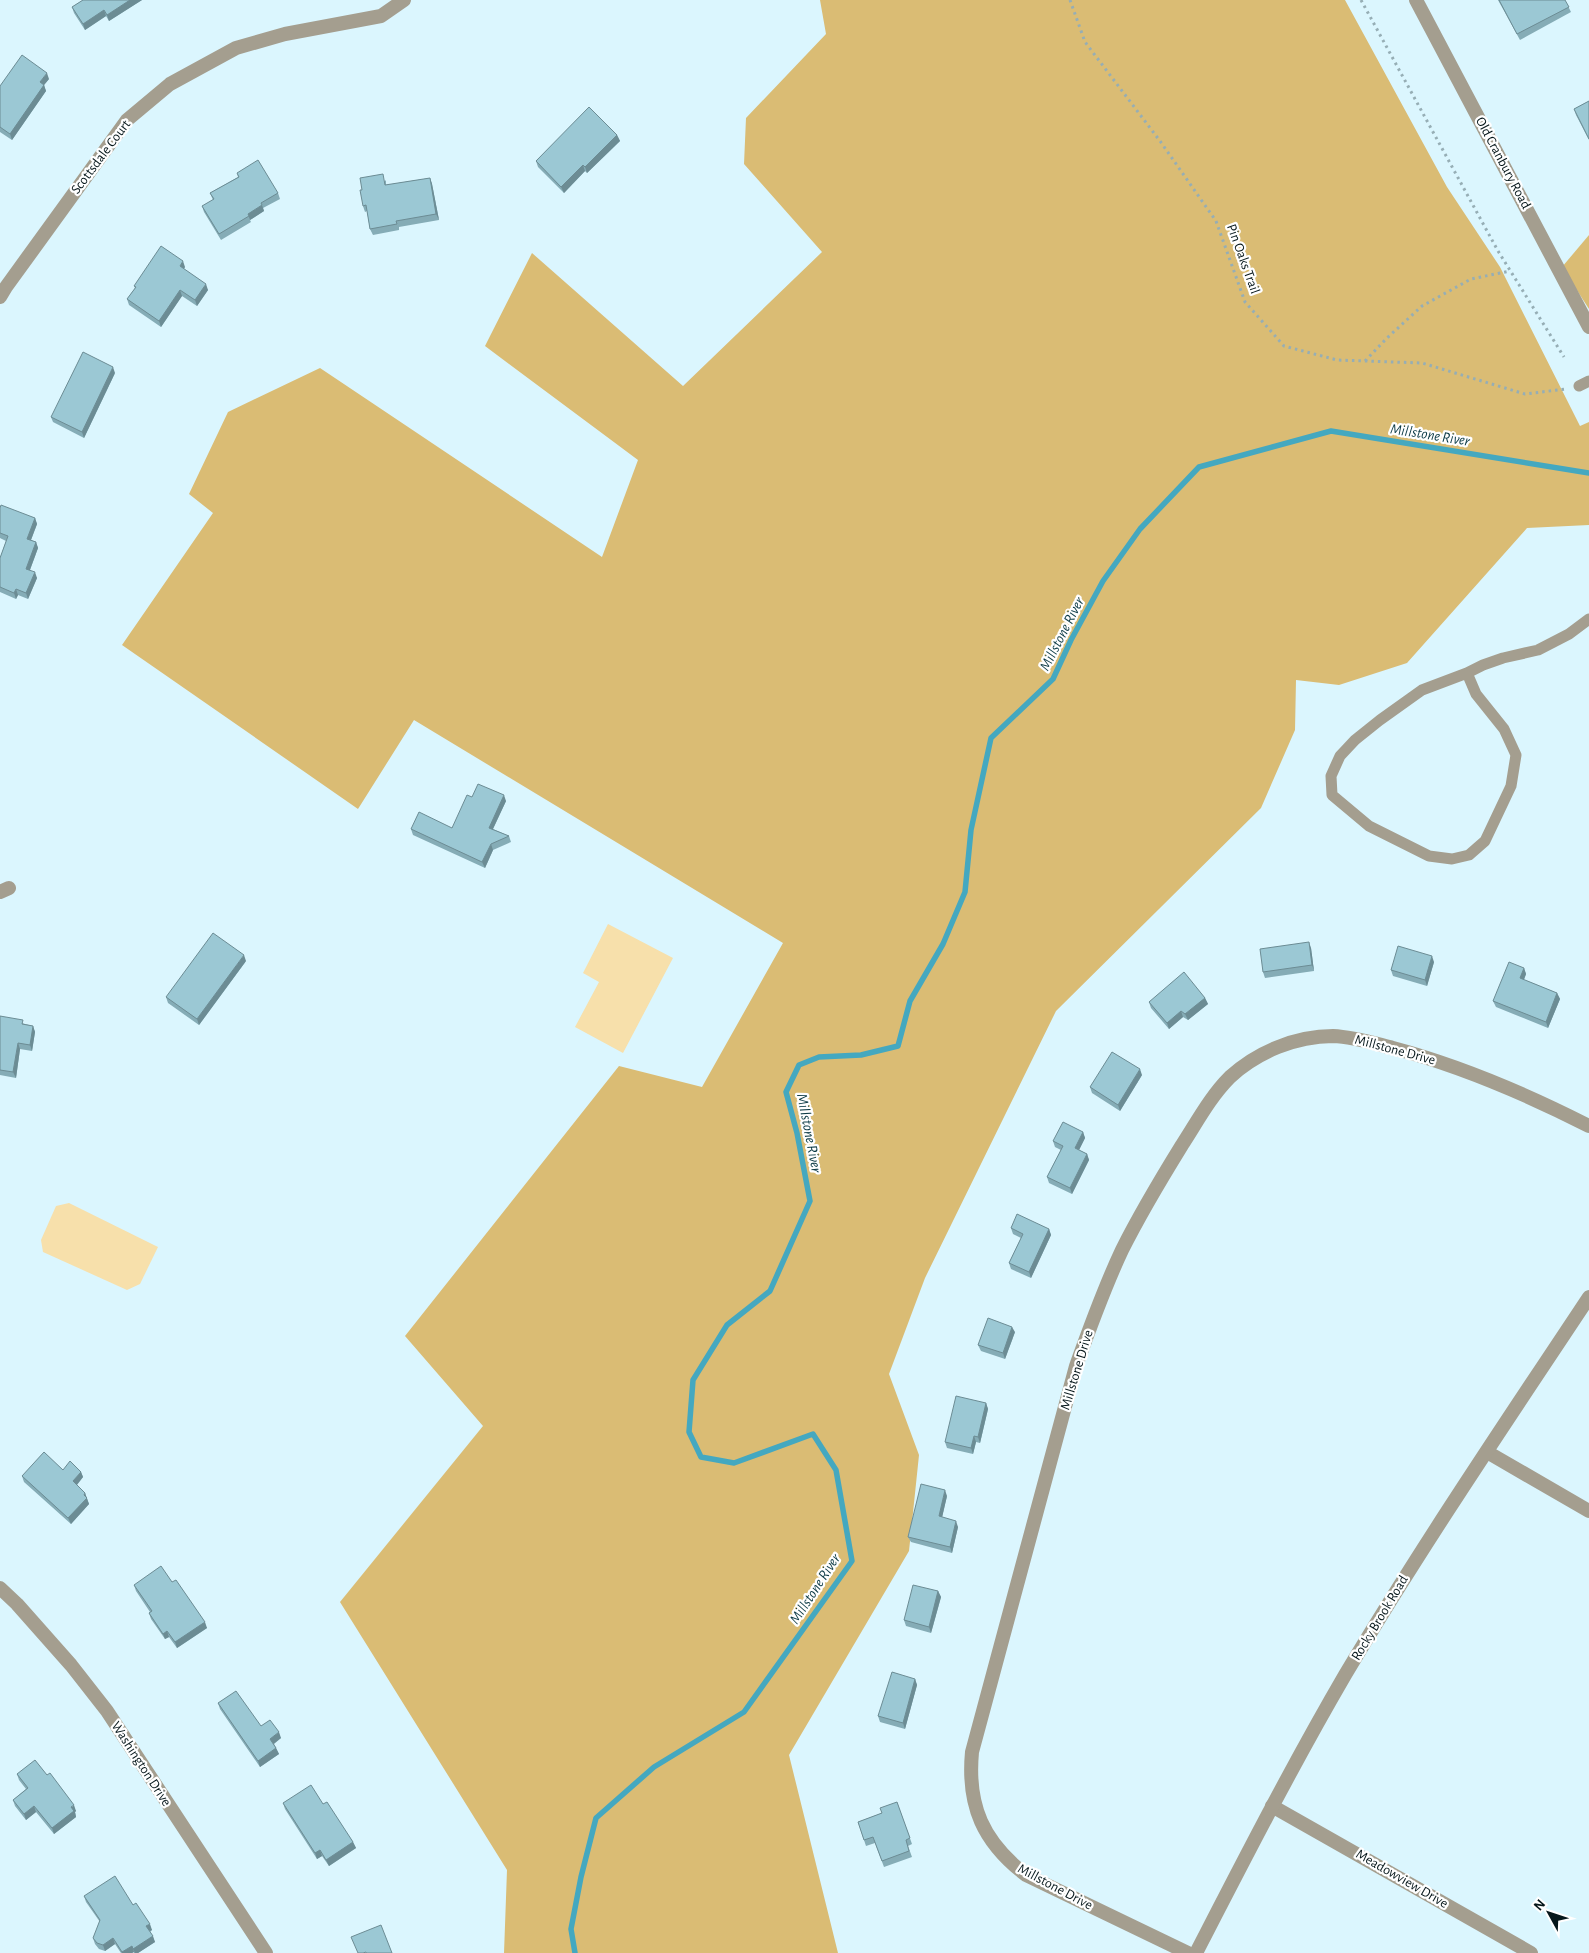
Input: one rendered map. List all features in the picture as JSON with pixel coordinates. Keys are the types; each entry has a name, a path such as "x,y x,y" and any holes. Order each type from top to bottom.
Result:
{"street":[{"name":"Scottsdale Court","path":"0,298 6,287 127,120 170,84 236,48 284,34 381,16 404,0"},
{"name":"Old Cranbury Road","path":"1416,0 1589,327"},
{"name":"Millstone Drive","path":"1188,1953 1026,1875 1008,1862 993,1844 981,1825 973,1799 970,1774 972,1752 1076,1366 1097,1308 1122,1251 1155,1189 1214,1096 1231,1077 1252,1060 1277,1047 1302,1040 1333,1036 1359,1039 1418,1054 1478,1075 1536,1099 1589,1126"},
{"name":"Rocky Brook Road","path":"1196,1953 1272,1806 1345,1676 1417,1558 1589,1298"},
{"path":"1487,1452 1589,1511"},
{"name":"Washington Drive","path":"0,1588 17,1604 71,1665 106,1711 266,1953"},
{"name":"Meadowview Drive","path":"1272,1806 1531,1953"}],"lane":[{"path":"1467,673 1476,694 1504,729 1516,755 1511,786 1485,841 1469,854 1452,859 1429,856 1369,826 1332,795 1331,776 1340,756 1355,740 1422,690 1503,658 1538,650 1569,634 1589,619"}],"path":[{"name":"Pin Oaks Trail","path":"1070,0 1085,42 1160,141 1216,220 1246,302 1284,346 1337,360 1422,363 1525,394 1556,391 1584,384"},
{"path":"1361,0 1510,271 1564,357"},
{"path":"1365,361 1386,338 1422,306 1471,279 1510,271"}],"shaded area":[{"path":"820,0 1345,0 1447,187 1500,267 1580,426 1589,422 1589,525 1527,528 1407,663 1339,685 1296,680 1295,730 1261,808 1056,1011 925,1278 889,1374 919,1455 909,1551 789,1755 838,1953 504,1953 507,1870 340,1602 483,1426 405,1336 619,1066 702,1087 783,943 414,720 358,809 122,645 213,513 189,494 228,412 320,368 602,557 638,460 485,346 532,253 683,386 822,252 744,164 746,118 826,34"},
{"path":"1589,235 1589,309 1562,267"},
{"path":"608,924 673,958 623,1053 575,1027 599,982 583,973"},
{"path":"69,1203 158,1247 140,1284 127,1290 43,1252 41,1240 56,1206"}],"building":[{"path":"83,0 130,0 107,15 104,10 83,24 72,7"},
{"path":"1499,0 1565,0 1569,7 1517,34"},
{"path":"22,55 47,73 40,82 44,85 10,134 0,127 0,86"},
{"path":"1589,101 1589,139 1574,109"},
{"path":"589,107 617,135 585,167 583,165 561,187 536,161"},
{"path":"258,160 278,193 261,203 262,205 248,214 249,216 219,234 202,206 214,199 210,193 239,177 237,173"},
{"path":"383,174 385,185 430,178 436,214 396,221 397,224 370,229 366,205 363,206 360,178"},
{"path":"161,246 183,261 180,266 206,284 195,300 180,290 159,321 127,299"},
{"path":"83,352 113,367 82,432 51,417"},
{"path":"1,505 35,518 27,539 36,542 26,569 35,572 26,593 16,589 14,593 0,587 0,558 8,536 0,533"},
{"path":"478,784 504,795 489,828 509,836 491,844 482,862 411,829 419,812 452,828 467,795 472,797"},
{"path":"213,933 244,955 197,1019 166,997"},
{"path":"1309,942 1312,965 1263,972 1260,949"},
{"path":"1398,946 1432,956 1425,980 1391,970"},
{"path":"1509,962 1524,968 1520,978 1557,993 1546,1022 1493,1001"},
{"path":"1184,972 1205,998 1185,1014 1181,1011 1167,1023 1149,1002"},
{"path":"0,1016 23,1020 22,1024 33,1026 30,1045 18,1043 13,1072 0,1070"},
{"path":"1112,1052 1140,1069 1118,1105 1090,1087"},
{"path":"1063,1122 1083,1132 1075,1148 1087,1154 1070,1188 1047,1177 1063,1146 1053,1141"},
{"path":"1017,1214 1049,1229 1029,1272 1009,1263 1023,1234 1011,1228"},
{"path":"988,1318 1012,1327 1003,1353 978,1345"},
{"path":"956,1396 986,1403 978,1437 974,1436 971,1448 945,1442"},
{"path":"44,1452 63,1470 70,1461 81,1472 73,1481 85,1493 84,1495 87,1498 68,1518 22,1476"},
{"path":"921,1484 945,1490 939,1516 956,1521 950,1547 908,1537"},
{"path":"161,1566 172,1582 176,1580 205,1622 175,1642 167,1631 163,1634 149,1613 152,1611 134,1585"},
{"path":"913,1585 938,1591 929,1627 904,1620"},
{"path":"892,1672 915,1679 903,1723 878,1716"},
{"path":"236,1691 261,1726 270,1720 279,1732 270,1739 276,1748 258,1761 218,1703"},
{"path":"35,1760 47,1775 50,1773 74,1805 71,1807 74,1811 52,1828 34,1806 24,1814 13,1800 28,1788 17,1774"},
{"path":"311,1785 323,1804 327,1802 353,1842 326,1860 320,1850 315,1853 283,1803"},
{"path":"897,1802 910,1838 906,1840 909,1851 882,1861 873,1837 864,1840 858,1822 882,1813 880,1808"},
{"path":"115,1876 133,1905 136,1903 150,1924 146,1926 153,1936 133,1949 132,1946 122,1952 113,1938 103,1945 97,1943 93,1938 100,1920 84,1896"},
{"path":"381,1925 392,1953 358,1953 351,1937"}],"waterway":[{"name":"Millstone River","path":"575,1953 571,1929 581,1877 596,1818 654,1767 744,1712 852,1561 836,1470 813,1434 734,1463 701,1457 689,1432 693,1380 727,1325 770,1291 810,1201 797,1133 786,1092 799,1065 819,1057 861,1055 898,1046 910,1001 943,944 965,892 971,830 991,738 1053,679 1071,640 1103,581 1140,529 1199,467 1331,431 1589,473"}]}
